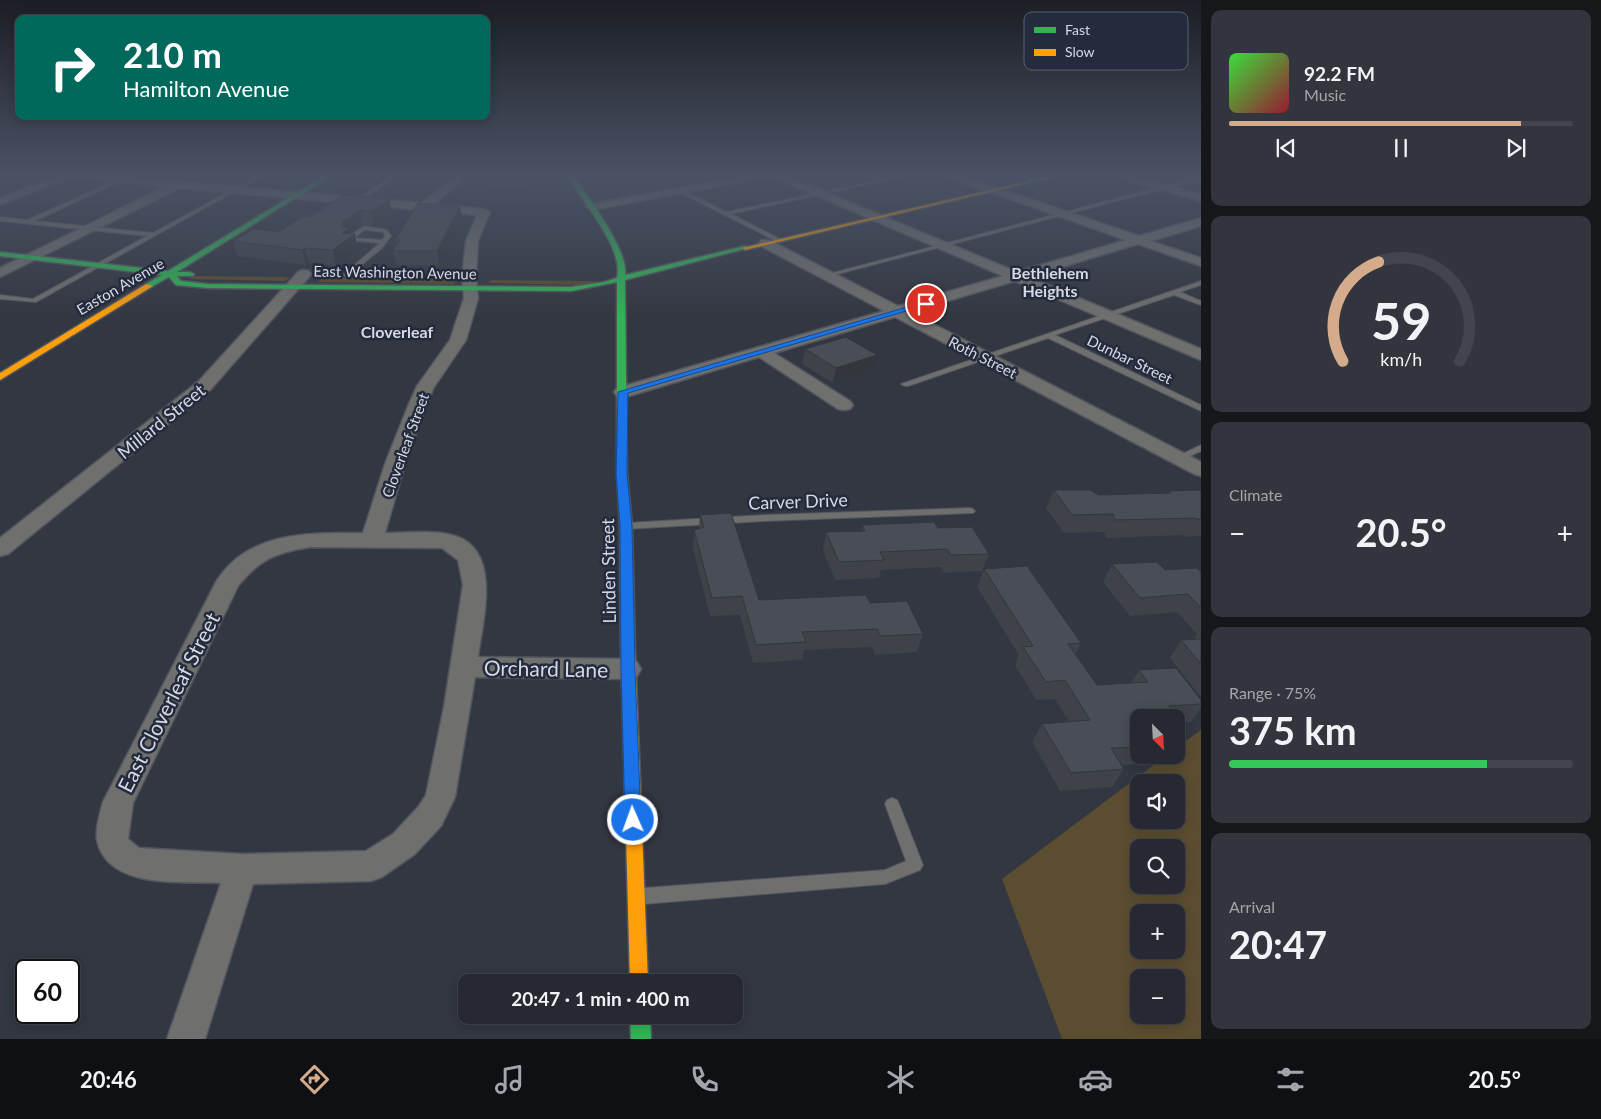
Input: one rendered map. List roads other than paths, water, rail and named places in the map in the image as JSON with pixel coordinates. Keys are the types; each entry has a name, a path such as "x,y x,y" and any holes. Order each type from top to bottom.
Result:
{"main road":[{"name":"Easton Avenue","path":"0,376 111,308 171,274 253,222"},
{"name":"Linden Street","path":"600,222 623,267 621,278 622,474 626,526 628,669 639,974"},
{"name":"East Washington Avenue","path":"171,274 179,283 208,286 299,277 469,282 621,278 854,222"},
{"name":"East Washington Avenue","path":"0,254 171,274 198,274"},
{"name":"East Washington Avenue","path":"342,275 365,275"},
{"name":"East Washington Avenue","path":"420,276 469,282"},
{"path":"640,1024 641,1039"}],"street":[{"path":"0,273 101,222"},
{"name":"Cloverleaf Street","path":"372,540 395,464 417,406 426,386 439,370 458,340 471,298 469,282 472,242 480,222"},
{"path":"889,222 1201,355"},
{"path":"1086,222 1201,262"},
{"path":"623,392 1199,222"},
{"name":"Roth Street","path":"772,242 897,312 1201,470"},
{"name":"Millard Street","path":"0,549 206,385 299,277"},
{"path":"761,351 844,405"},
{"name":"East Cloverleaf Street","path":"311,540 372,540 442,541 452,544 468,556 473,570 475,585 464,667 440,797 430,816 404,844 371,866 242,869 139,864 124,857 116,848 111,832 118,802 228,582 242,564 254,556 282,544 311,540"},
{"name":"Orchard Lane","path":"464,667 628,669"},
{"path":"186,1039 242,869"}],"lane":[{"path":"33,222 154,235"},
{"path":"0,297 34,301 177,222"},
{"path":"739,222 772,242"},
{"path":"828,275 1029,222"},
{"path":"342,275 383,242 388,236 385,231 364,228 348,239 383,242"},
{"path":"905,384 1201,283"},
{"path":"1172,292 1201,303"},
{"name":"Dunbar Street","path":"1048,335 1201,408"},
{"path":"1179,458 1201,448"},
{"name":"Carver Drive","path":"626,526 765,518 970,511"},
{"path":"636,896 885,877 914,866 892,804"}],"district":[{"name":"Bethlehem Heights","path":"1050,281"},
{"name":"Cloverleaf","path":"397,331"}]}
